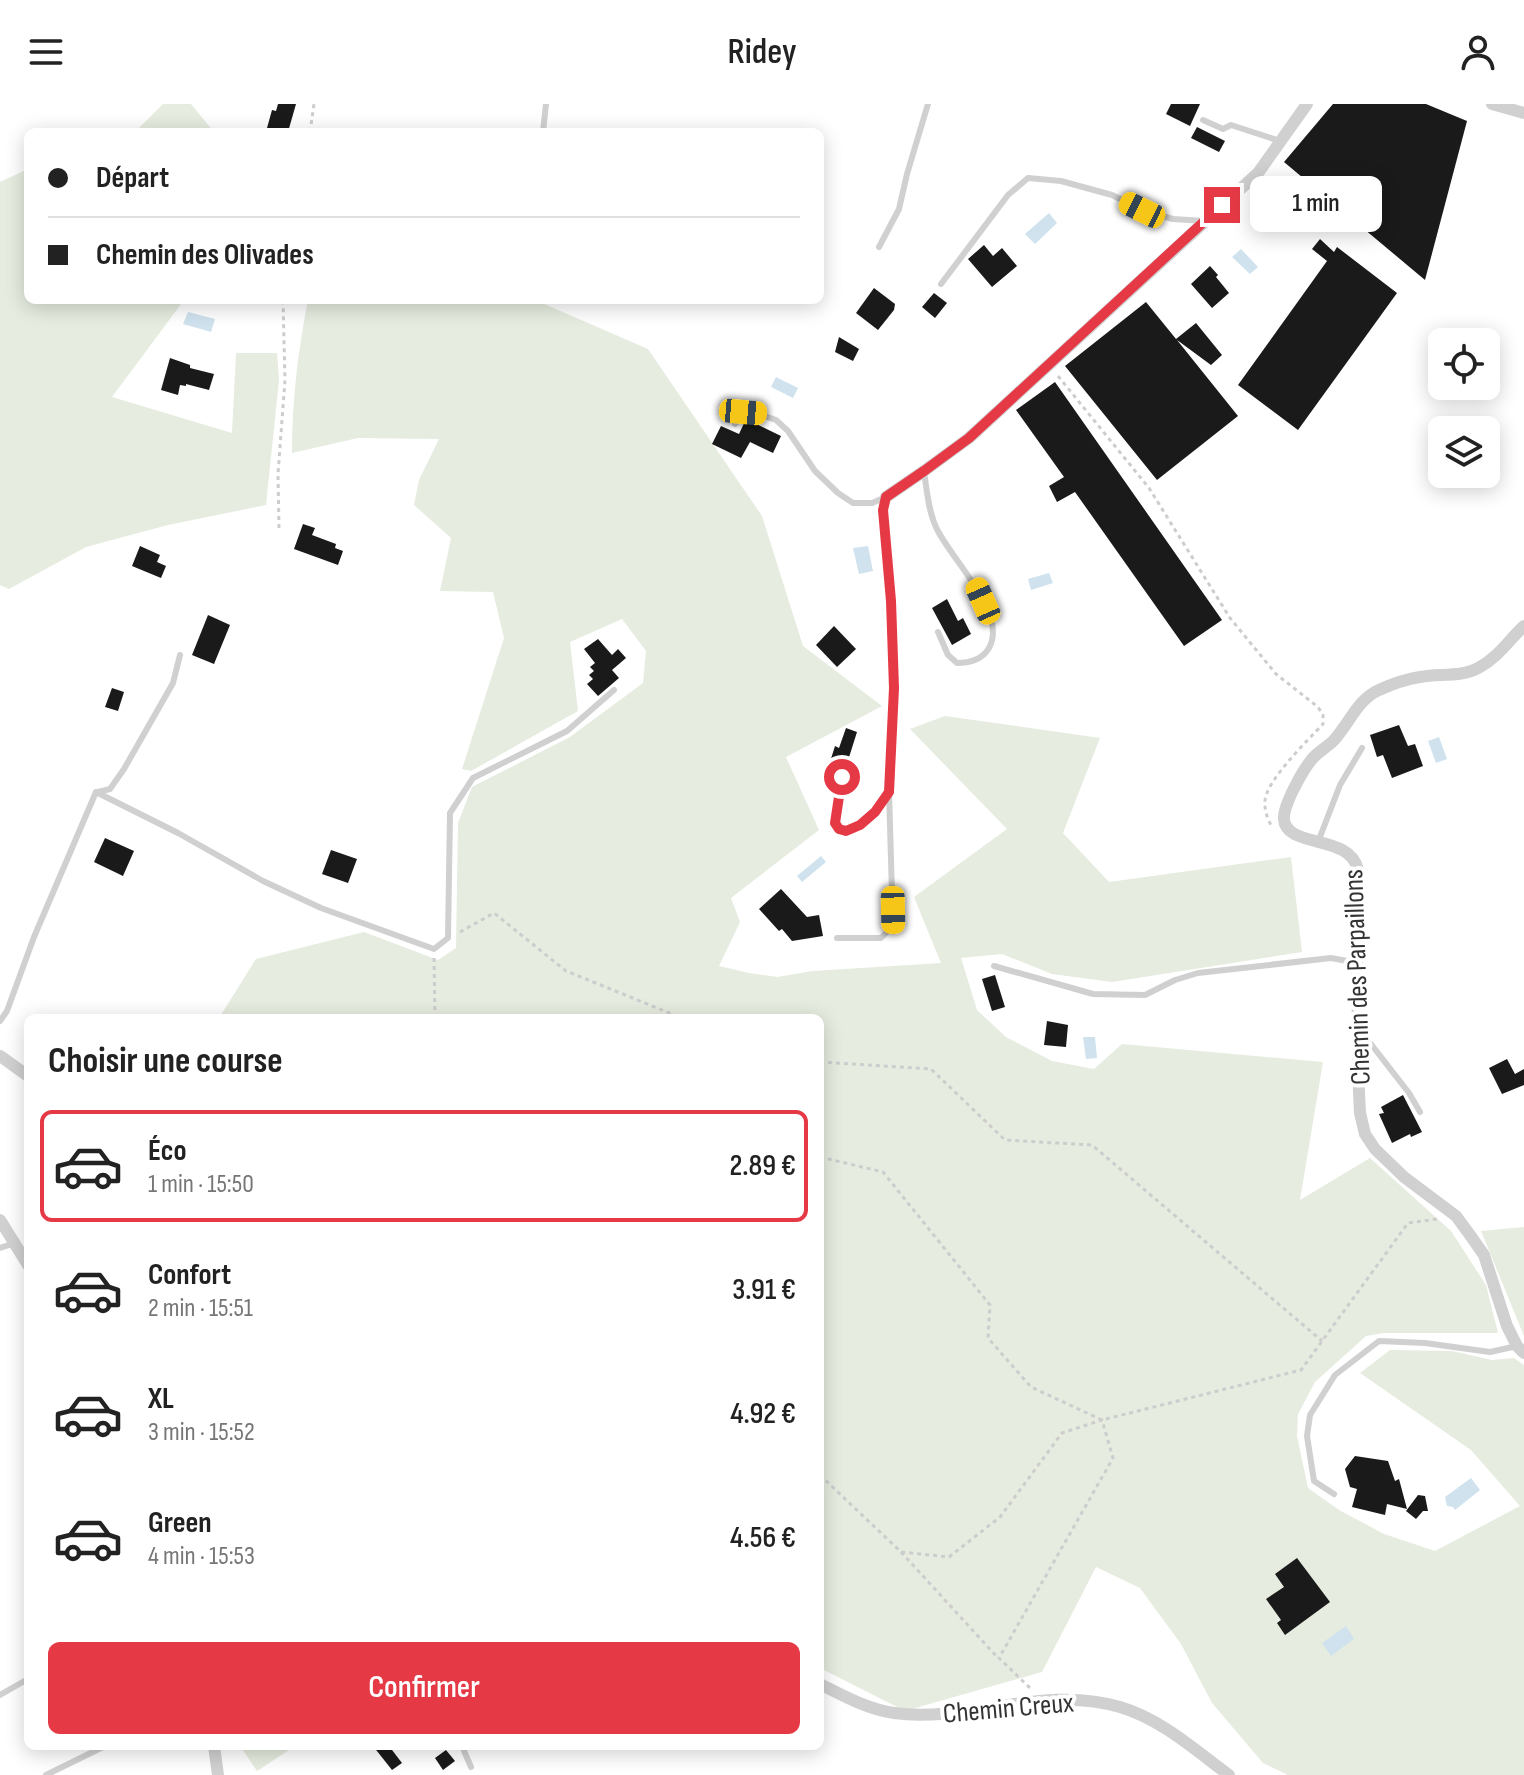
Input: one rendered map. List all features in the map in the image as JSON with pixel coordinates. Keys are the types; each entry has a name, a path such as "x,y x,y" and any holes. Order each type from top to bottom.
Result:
{"street":[{"path":"886,497 969,438 1258,173 1307,104"},
{"path":"1492,104 1524,113"},
{"path":"1287,827 1284,818 1295,787 1313,758 1335,739 1359,705 1375,691 1420,677 1467,673 1481,667 1524,626"},
{"name":"Chemin des Parpaillons","path":"1287,827 1294,834 1345,850 1356,860 1360,1113 1365,1134 1375,1149 1404,1177 1456,1216 1484,1255 1507,1326 1520,1350"},
{"path":"0,1056 24,1073"},
{"path":"0,1220 24,1258"},
{"name":"Chemin Creux","path":"824,1686 855,1702 892,1713 928,1715 1044,1700 1089,1700 1121,1707 1154,1721 1229,1775"},
{"path":"215,1750 218,1775"}],"lane":[{"path":"543,128 546,104"},
{"path":"879,247 899,209 928,104"},
{"path":"1203,120 1223,129 1231,125 1280,141"},
{"path":"941,284 1008,195 1028,178 1061,181 1112,195 1142,210 1173,219 1204,221"},
{"path":"735,424 743,412 776,420 788,431 815,471 838,493 853,503 872,503 886,497"},
{"path":"924,471 936,528 975,585 993,631 991,645 982,657 967,663 957,663 948,655 938,632"},
{"path":"837,938 881,938 893,926 889,792 894,688 883,510 886,497"},
{"path":"96,792 110,789 124,769 173,683 180,655"},
{"path":"96,792 306,902 434,949 448,938 450,813 473,778 567,731 614,690"},
{"path":"1318,842 1340,785 1362,748"},
{"path":"842,777 835,823 839,829 846,831 860,825 875,812 889,792"},
{"path":"0,1021 7,1011 34,937 96,792"},
{"path":"994,966 1093,994 1145,995 1198,973 1331,958 1357,967"},
{"path":"1358,1028 1409,1093 1420,1112"},
{"path":"0,1248 15,1243"},
{"path":"1334,1494 1314,1481 1307,1436 1310,1415 1335,1375 1379,1341 1425,1343 1490,1352 1520,1350"},
{"path":"0,1695 24,1681"},
{"path":"46,1775 97,1750"},
{"path":"464,1750 471,1767"}],"path":[{"path":"311,128 314,104"},
{"path":"279,528 278,474 285,380 283,304"},
{"path":"1048,364 1149,488 1230,618 1276,674 1318,707 1323,715 1323,724 1273,781 1265,799 1267,818 1275,834 1287,827"},
{"path":"448,938 494,913 566,971 672,1014"},
{"path":"434,949 435,1014"},
{"path":"824,1062 931,1069 1005,1140 1092,1145 1322,1341"},
{"path":"824,1158 883,1172 990,1305 988,1338 1031,1387 1102,1420 1113,1458 999,1658"},
{"path":"901,1552 949,1557 1000,1517 1062,1433 1301,1370 1408,1223 1456,1216"},
{"path":"824,1479 901,1552 999,1658 1044,1700"}],"shaded area":[{"path":"163,104 191,104 211,128 139,128"},
{"path":"24,171 24,304 181,304 112,397 232,433 236,353 277,353 279,380 266,505 168,525 86,547 9,589 0,585 0,182"},
{"path":"307,304 544,304 648,349 762,516 803,646 882,706 786,757 819,830 731,898 740,922 719,966 777,977 813,971 941,963 914,897 1007,829 910,729 945,716 1100,738 1063,833 1109,882 1291,857 1302,952 1112,982 1052,974 1002,954 961,958 977,1010 1006,1037 1052,1061 1094,1069 1122,1044 1323,1062 1300,1200 1370,1158 1451,1231 1486,1285 1498,1333 1384,1333 1366,1336 1315,1382 1298,1414 1297,1436 1308,1488 1339,1510 1384,1534 1435,1551 1520,1506 1471,1450 1360,1373 1390,1350 1452,1351 1492,1360 1514,1358 1524,1365 1524,1775 1288,1775 1263,1763 1212,1703 1181,1644 1140,1588 1096,1567 1042,1672 905,1711 824,1670 824,1014 222,1014 256,959 364,932 438,960 456,948 458,823 472,787 570,737 643,683 646,651 622,619 570,642 578,711 471,771 462,769 504,638 493,592 440,591 451,538 414,505 419,480 439,439 358,438 292,453 301,338"},
{"path":"1524,1227 1524,1336 1481,1231"},
{"path":"243,1750 289,1750 257,1771"}],"water":[{"path":"1049,213 1057,223 1035,244 1025,234"},
{"path":"1241,249 1258,267 1250,274 1232,257"},
{"path":"188,312 215,319 211,332 183,324"},
{"path":"776,377 798,388 793,398 771,387"},
{"path":"868,546 873,571 859,574 853,548"},
{"path":"1049,573 1053,583 1031,590 1028,579"},
{"path":"1439,737 1447,759 1436,763 1428,741"},
{"path":"821,856 826,862 802,882 797,876"},
{"path":"1083,1037 1095,1037 1097,1058 1086,1059"},
{"path":"1471,1478 1480,1490 1455,1510 1447,1506 1445,1497"},
{"path":"1346,1626 1354,1639 1331,1656 1322,1643"}],"building":[{"path":"278,104 296,104 289,128 267,128 272,110 276,111"},
{"path":"1171,104 1200,104 1190,126 1166,114"},
{"path":"1333,104 1426,104 1467,121 1425,280 1284,162"},
{"path":"1197,127 1225,141 1219,152 1191,138"},
{"path":"1320,239 1334,252 1337,247 1397,293 1298,430 1238,385 1327,261 1312,249"},
{"path":"984,245 993,256 1002,248 1017,266 992,287 968,259"},
{"path":"1210,266 1229,293 1212,308 1191,284"},
{"path":"874,288 895,304 894,310 878,330 856,313"},
{"path":"934,293 947,303 935,318 922,307"},
{"path":"1146,302 1176,339 1196,323 1222,355 1211,365 1177,340 1238,416 1157,480 1065,366"},
{"path":"839,337 859,349 853,361 835,352"},
{"path":"170,358 190,365 190,368 214,374 209,390 186,384 180,385 178,395 161,390"},
{"path":"1055,382 1222,620 1184,646 1075,492 1057,502 1049,486 1064,477 1016,410"},
{"path":"746,419 781,436 773,453 750,442 741,458 712,444 721,426 739,434"},
{"path":"303,524 315,528 312,535 336,544 335,548 343,551 338,565 294,549"},
{"path":"140,546 160,555 157,562 166,566 161,578 132,566"},
{"path":"947,599 958,621 963,618 971,634 952,645 932,608"},
{"path":"208,615 230,625 214,664 192,655"},
{"path":"834,626 856,649 837,667 816,645"},
{"path":"598,639 612,655 618,649 626,658 612,670 619,678 598,696 587,684 593,679 589,675 594,671 590,667 595,663 584,649"},
{"path":"112,688 124,692 118,711 105,707"},
{"path":"1399,725 1408,746 1415,744 1423,766 1392,778 1383,755 1377,757 1370,735"},
{"path":"846,728 857,732 845,770 829,765 835,746 839,748"},
{"path":"105,838 134,851 123,876 94,862"},
{"path":"331,850 357,859 348,883 322,874"},
{"path":"781,889 807,917 819,915 823,936 792,941 759,909"},
{"path":"995,975 1005,1007 992,1011 982,979"},
{"path":"1047,1021 1068,1025 1066,1047 1044,1045"},
{"path":"1507,1059 1515,1074 1524,1069 1524,1085 1502,1094 1489,1068"},
{"path":"1403,1095 1422,1132 1392,1143 1379,1114 1384,1113 1381,1107"},
{"path":"1355,1456 1388,1461 1395,1481 1399,1479 1407,1509 1387,1504 1385,1515 1352,1507 1357,1489 1350,1487 1345,1469"},
{"path":"1418,1495 1425,1496 1428,1511 1423,1511 1416,1519 1406,1511"},
{"path":"1297,1558 1330,1602 1285,1635 1277,1623 1281,1620 1266,1599 1284,1587 1275,1574"},
{"path":"376,1750 392,1750 402,1763 392,1770"},
{"path":"446,1750 455,1761 443,1770 435,1758"}],"route":[{"path":"842,777 835,823 839,829 846,831 860,825 875,812 889,792 894,688 883,510 886,497 969,438 1222,205"}]}
